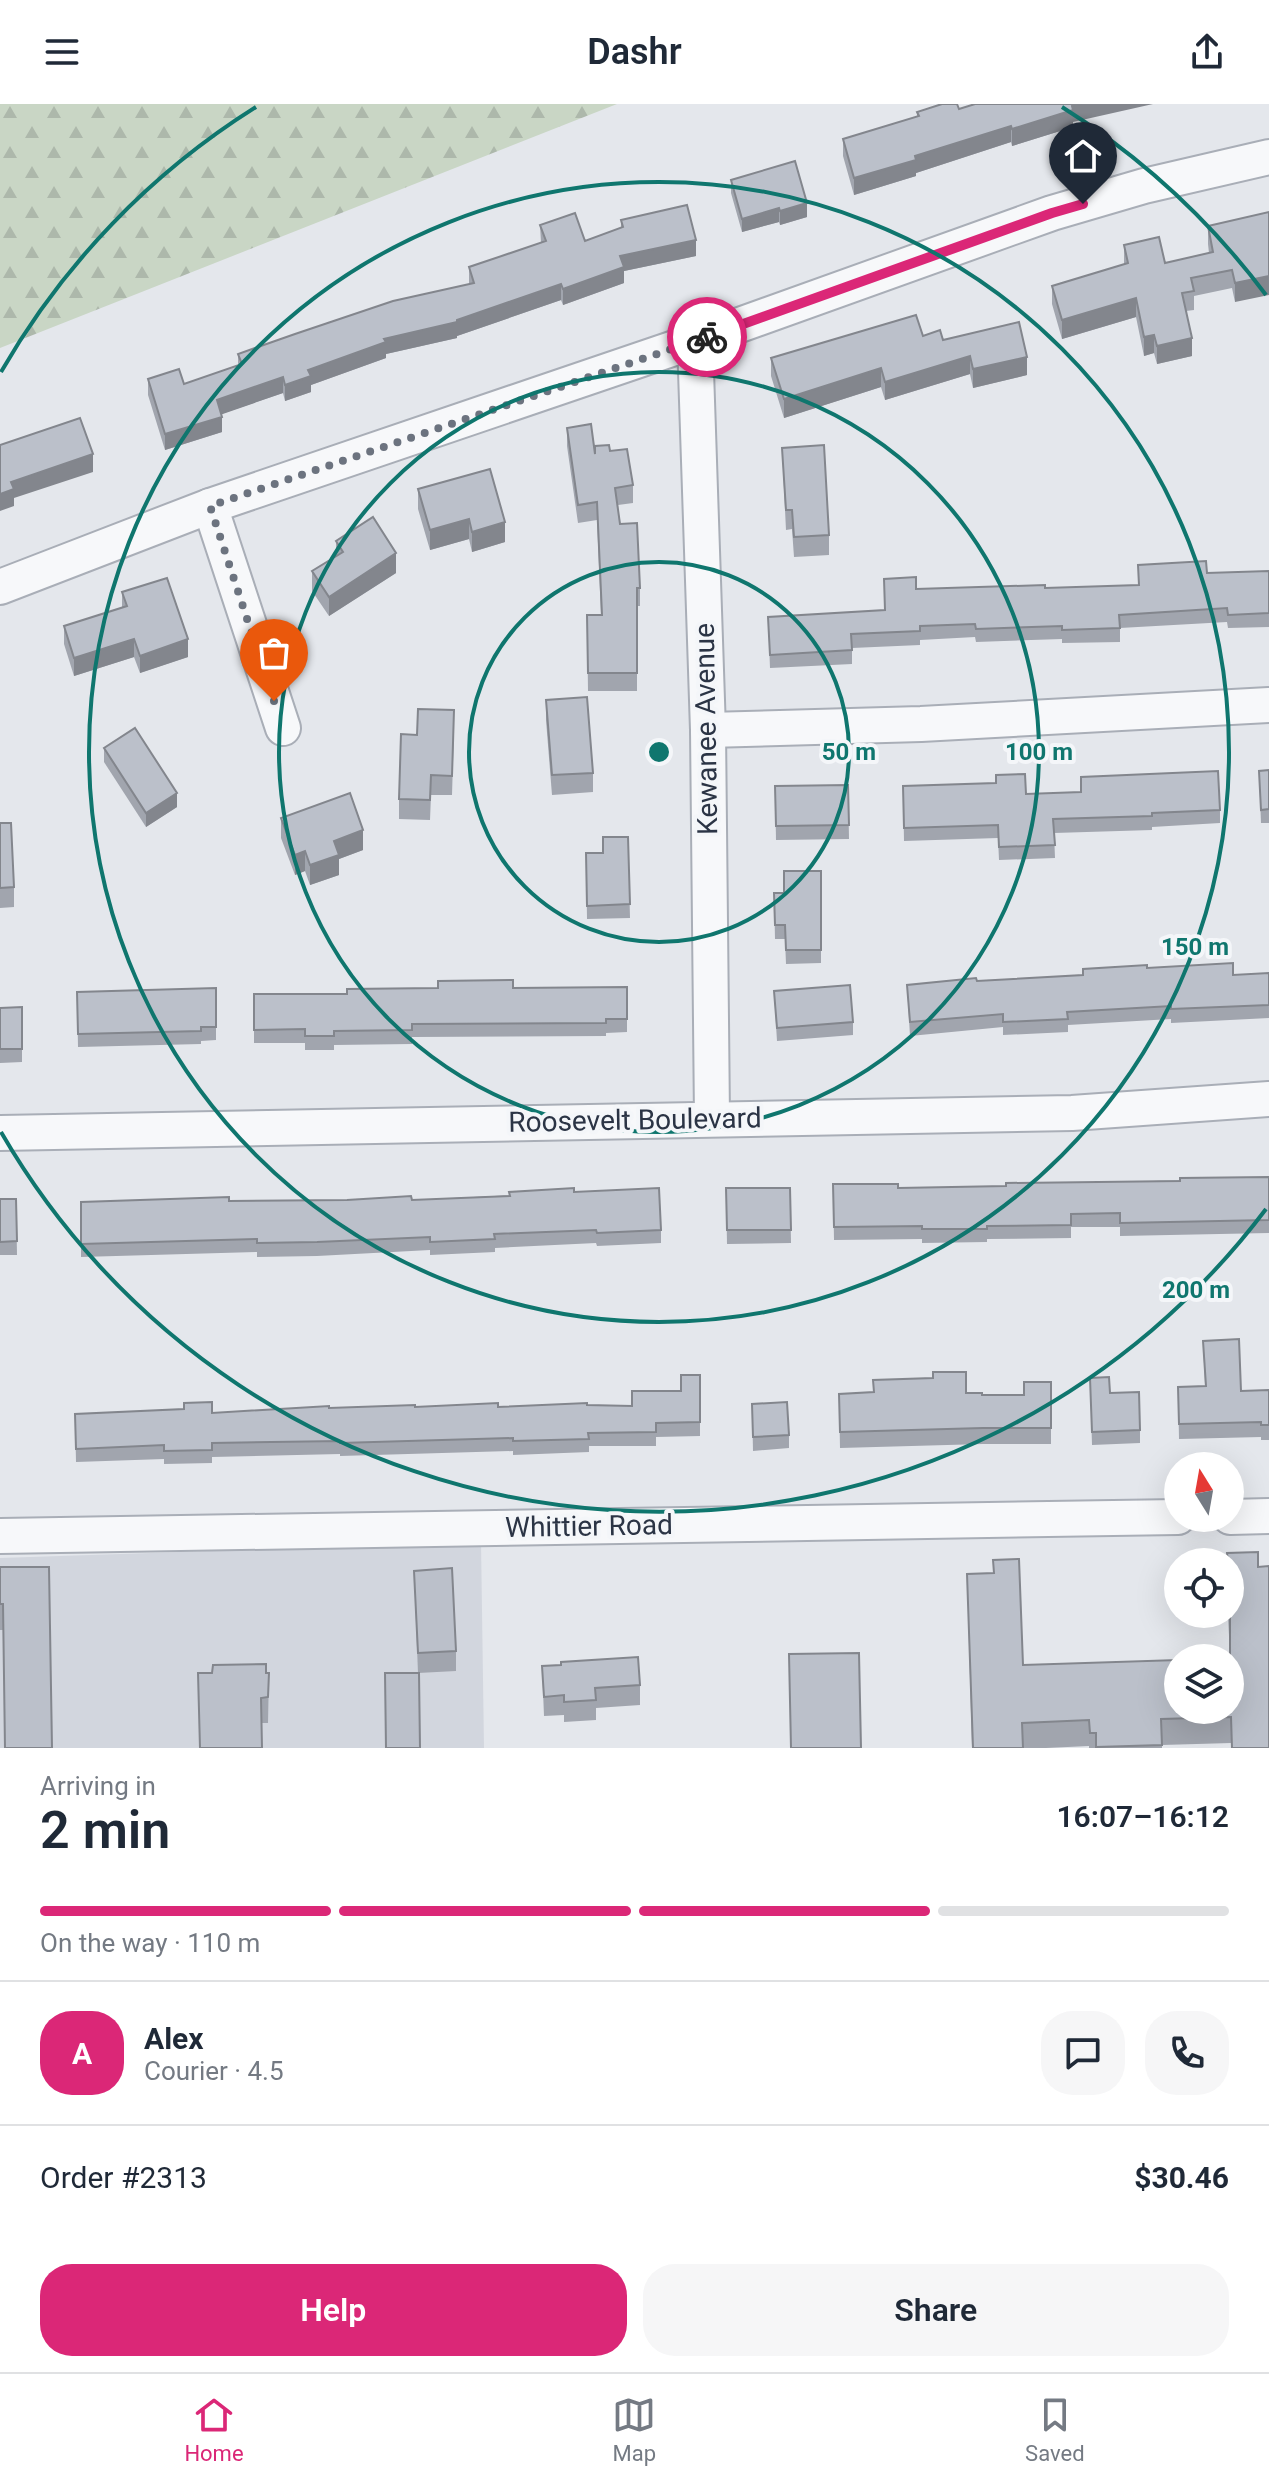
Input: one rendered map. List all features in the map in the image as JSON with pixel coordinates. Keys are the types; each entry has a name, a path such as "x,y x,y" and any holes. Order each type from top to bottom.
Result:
{"street":[{"path":"0,587 210,506 695,341 1052,213 1144,186 1269,157"},
{"name":"Kewanee Avenue","path":"695,341 708,730 712,1118"},
{"path":"210,506 283,728"},
{"path":"708,730 921,724 1269,705"},
{"name":"Roosevelt Boulevard","path":"0,1133 1072,1113 1269,1099"},
{"path":"1244,1517 1269,1516"},
{"name":"Whittier Road","path":"0,1536 1164,1517"}],"shaded area":[{"path":"481,1542 484,1748 0,1748 0,1558"}],"green space":[{"path":"0,104 617,104 0,348"}],"building":[{"path":"942,104 957,104 959,109 975,104 1081,104 1072,106 1073,110 1012,129 1011,126 915,156 916,160 854,178 843,139 919,116 917,112"},
{"path":"795,161 807,203 742,219 731,180"},
{"path":"687,205 696,240 620,256 624,267 563,289 561,284 457,322 384,339 386,342 308,370 311,376 285,385 283,377 217,400 222,417 165,434 148,379 179,369 184,384 242,364 238,354 295,334 393,301 474,283 469,267 546,241 540,225 575,213 585,241 623,227 621,220"},
{"path":"1269,212 1269,276 1235,283 1232,270 1191,278 1194,291 1182,293 1192,338 1157,346 1154,335 1144,337 1136,298 1062,320 1052,286 1128,263 1124,245 1159,237 1165,263 1213,252 1208,226"},
{"path":"916,315 923,336 940,330 943,340 1019,322 1027,357 973,369 970,356 885,382 881,368 784,399 771,358"},
{"path":"80,418 93,454 11,482 14,489 0,494 0,445"},
{"path":"591,424 595,454 595,446 609,445 610,451 627,449 633,485 615,488 620,524 637,523 640,588 637,588 637,673 588,673 587,615 602,615 597,502 578,505 567,428"},
{"path":"824,445 829,535 794,537 792,510 786,510 782,448"},
{"path":"490,469 505,522 472,532 469,519 430,530 418,489"},
{"path":"373,517 396,553 329,597 312,571 343,552 336,541"},
{"path":"1206,561 1207,573 1269,571 1269,613 1228,615 1227,608 1119,615 1120,628 1062,630 1062,626 976,629 975,624 920,626 920,631 851,634 852,650 770,655 768,617 885,610 884,579 916,577 916,589 1139,585 1138,565"},
{"path":"167,578 188,639 140,656 134,639 74,658 64,626 127,606 122,592"},
{"path":"587,697 593,773 552,775 546,700"},
{"path":"418,709 454,710 452,776 431,775 430,800 399,799 401,734 417,735"},
{"path":"135,728 177,793 146,813 104,748"},
{"path":"1269,770 1269,809 1261,810 1259,771"},
{"path":"1218,771 1220,810 1053,819 1055,845 999,847 998,825 904,828 903,786 996,783 996,775 1025,774 1026,794 1081,792 1081,777"},
{"path":"848,785 849,825 776,826 775,786"},
{"path":"350,793 363,830 334,841 339,855 310,865 305,851 295,855 281,818"},
{"path":"0,823 11,823 14,887 0,888"},
{"path":"603,837 628,837 630,904 587,906 586,853 603,853"},
{"path":"784,871 821,871 821,950 786,950 785,925 775,925 774,893 784,893"},
{"path":"1233,963 1233,975 1269,973 1269,1005 1067,1012 1068,1019 1003,1022 1003,1014 910,1022 907,985 976,978 977,981 1083,975 1083,969"},
{"path":"513,980 513,988 627,987 627,1019 606,1019 606,1023 412,1024 412,1030 334,1031 334,1036 305,1036 305,1029 254,1030 254,994 347,994 347,989 438,988 438,981"},
{"path":"850,985 853,1022 777,1028 774,991"},
{"path":"216,988 216,1027 201,1027 201,1031 78,1034 77,992"},
{"path":"22,1007 22,1049 0,1049 0,1008"},
{"path":"1269,1177 1269,1220 1120,1223 1120,1213 1071,1214 1071,1225 987,1226 987,1229 834,1227 833,1184 898,1184 898,1188"},
{"path":"574,1188 574,1192 659,1188 661,1230 494,1234 495,1239 430,1242 430,1237 317,1242 257,1243 257,1239 81,1244 81,1202 229,1197 229,1201 411,1196 412,1200 510,1196 509,1192"},
{"path":"726,1188 790,1188 791,1230 727,1230"},
{"path":"0,1199 16,1199 17,1241 0,1242"},
{"path":"1239,1339 1241,1391 1269,1390 1269,1425 1261,1425 1261,1422 1179,1424 1178,1387 1206,1386 1203,1341"},
{"path":"933,1372 966,1372 966,1393 982,1395 1024,1395 1024,1382 1051,1382 1051,1428 840,1432 839,1394 874,1392 873,1380 933,1378"},
{"path":"681,1375 700,1375 700,1422 656,1423 656,1432 588,1433 589,1439 212,1443 212,1450 164,1451 164,1445 76,1449 75,1414 184,1409 184,1403 212,1402 212,1413 329,1406 415,1407 498,1403 498,1407 587,1403 632,1406 632,1391 681,1391"},
{"path":"1109,1377 1110,1393 1139,1392 1140,1430 1092,1432 1090,1378"},
{"path":"787,1402 789,1435 753,1437 752,1404"},
{"path":"1244,1552 1258,1552 1258,1567 1269,1566 1269,1748 1232,1748 1231,1724 1244,1724 1244,1644 1230,1644 1230,1628 1244,1628"},
{"path":"1019,1559 1023,1665 1164,1660 1162,1745 1096,1747 1096,1733 1090,1733 1089,1720 1022,1723 1023,1748 973,1748 967,1574 994,1573 993,1560"},
{"path":"0,1567 49,1567 52,1748 5,1748"},
{"path":"452,1568 456,1651 418,1653 414,1571"},
{"path":"859,1653 861,1748 791,1748 789,1654"},
{"path":"638,1657 640,1685 595,1688 596,1700 564,1702 564,1695 544,1697 542,1666"},
{"path":"266,1664 266,1673 269,1673 268,1697 261,1698 262,1748 200,1748 198,1673 212,1673 213,1665"},
{"path":"385,1673 419,1673 420,1748 386,1748"}],"way so far":[{"path":"274,701 210,506 707,337"}],"route":[{"path":"707,337 1083,204"}]}
